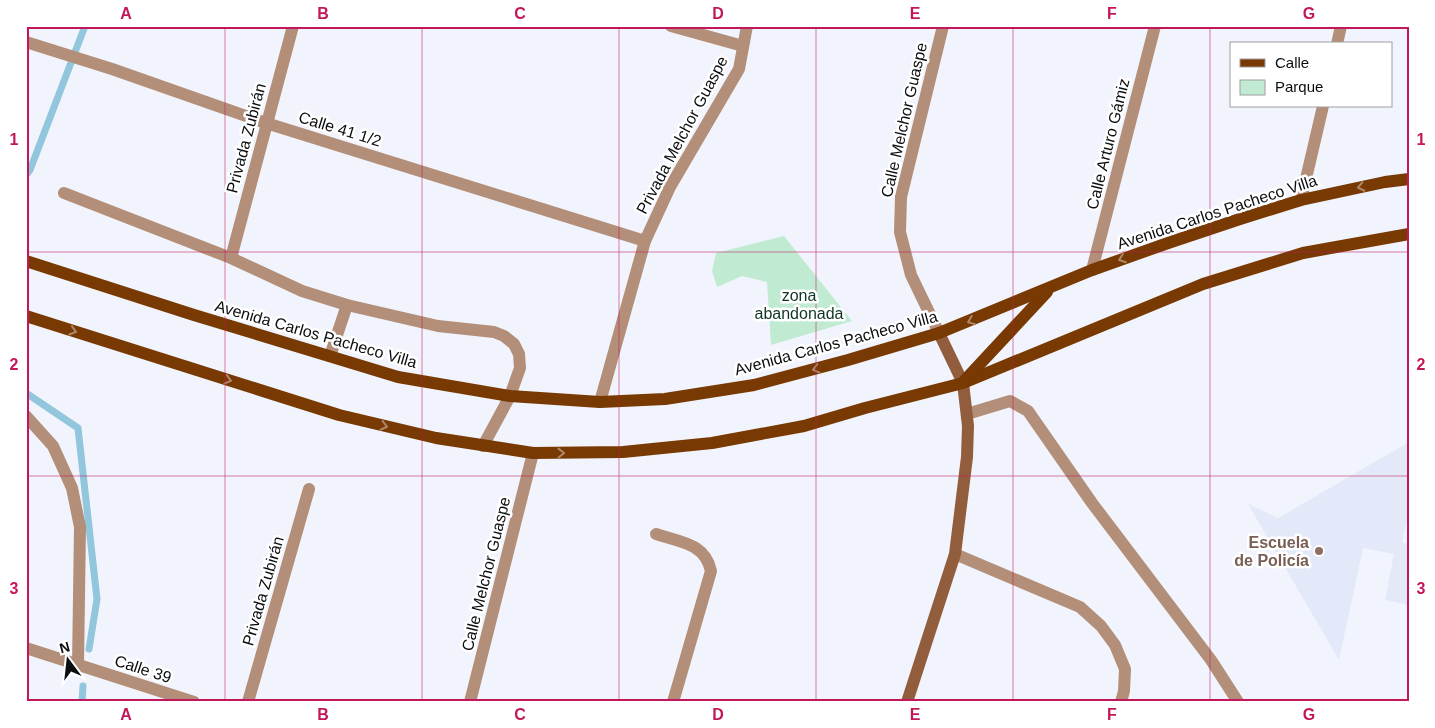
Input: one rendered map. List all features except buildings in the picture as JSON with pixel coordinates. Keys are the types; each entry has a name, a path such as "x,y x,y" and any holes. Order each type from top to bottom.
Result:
{"main road":[{"name":"Avenida Carlos Pacheco Villa","path":"26,261 398,377 510,396 600,402 664,399 754,385 848,360 939,333 1050,289 1092,270 1168,242 1301,200 1385,182 1409,180"},
{"path":"26,316 339,415 436,438 533,453 623,452 712,443 804,426 963,383 1203,284 1303,253 1409,234"},
{"path":"963,383 1050,289"},
{"path":"907,702 955,554 967,457 968,426 963,383 939,333"}],"street":[{"name":"Privada Zubirán","path":"231,258 293,26"},
{"path":"671,26 743,46"},
{"name":"Privada Melchor Guaspe","path":"600,402 645,241 670,187 739,70 747,26"},
{"name":"Calle Melchor Guaspe","path":"939,333 911,274 900,232 901,197 943,26"},
{"name":"Calle Arturo Gámiz","path":"1092,270 1155,26"},
{"path":"1337,42 1341,26"},
{"name":"Calle 41 1/2","path":"26,42 112,69 266,123 645,241"},
{"path":"1301,200 1323,108"},
{"path":"64,193 231,258 302,291 347,305 438,326 494,332 504,336 514,344 519,354 520,368 510,396 483,446"},
{"path":"330,356 347,305"},
{"path":"966,414 1010,401 1028,411 1092,503 1211,660 1238,702"},
{"path":"26,416 52,446 72,488 80,527 78,665"},
{"name":"Calle Melchor Guaspe","path":"470,702 533,453"},
{"name":"Privada Zubirán","path":"248,702 309,489"},
{"path":"656,534 694,546 704,553 711,571 673,702"},
{"path":"955,554 1080,607 1101,626 1115,645 1125,669 1123,696"},
{"name":"Calle 39","path":"27,649 194,702"}],"shaded area":[{"name":"Escuela de Policía","path":"1409,442 1409,509 1402,543 1409,544 1409,605 1385,600 1394,554 1363,548 1339,660 1248,504 1278,518"}],"green space":[{"name":"zona abandonada","path":"784,236 852,321 771,345 767,282 742,276 717,287 712,271 716,253"}],"waterway":[{"path":"26,175 30,170 85,26"},
{"path":"26,393 78,428 97,599 89,649"},
{"path":"82,702 83,686"}],"place":[{"name":"Escuela de Policía","path":"1319,551"}]}
